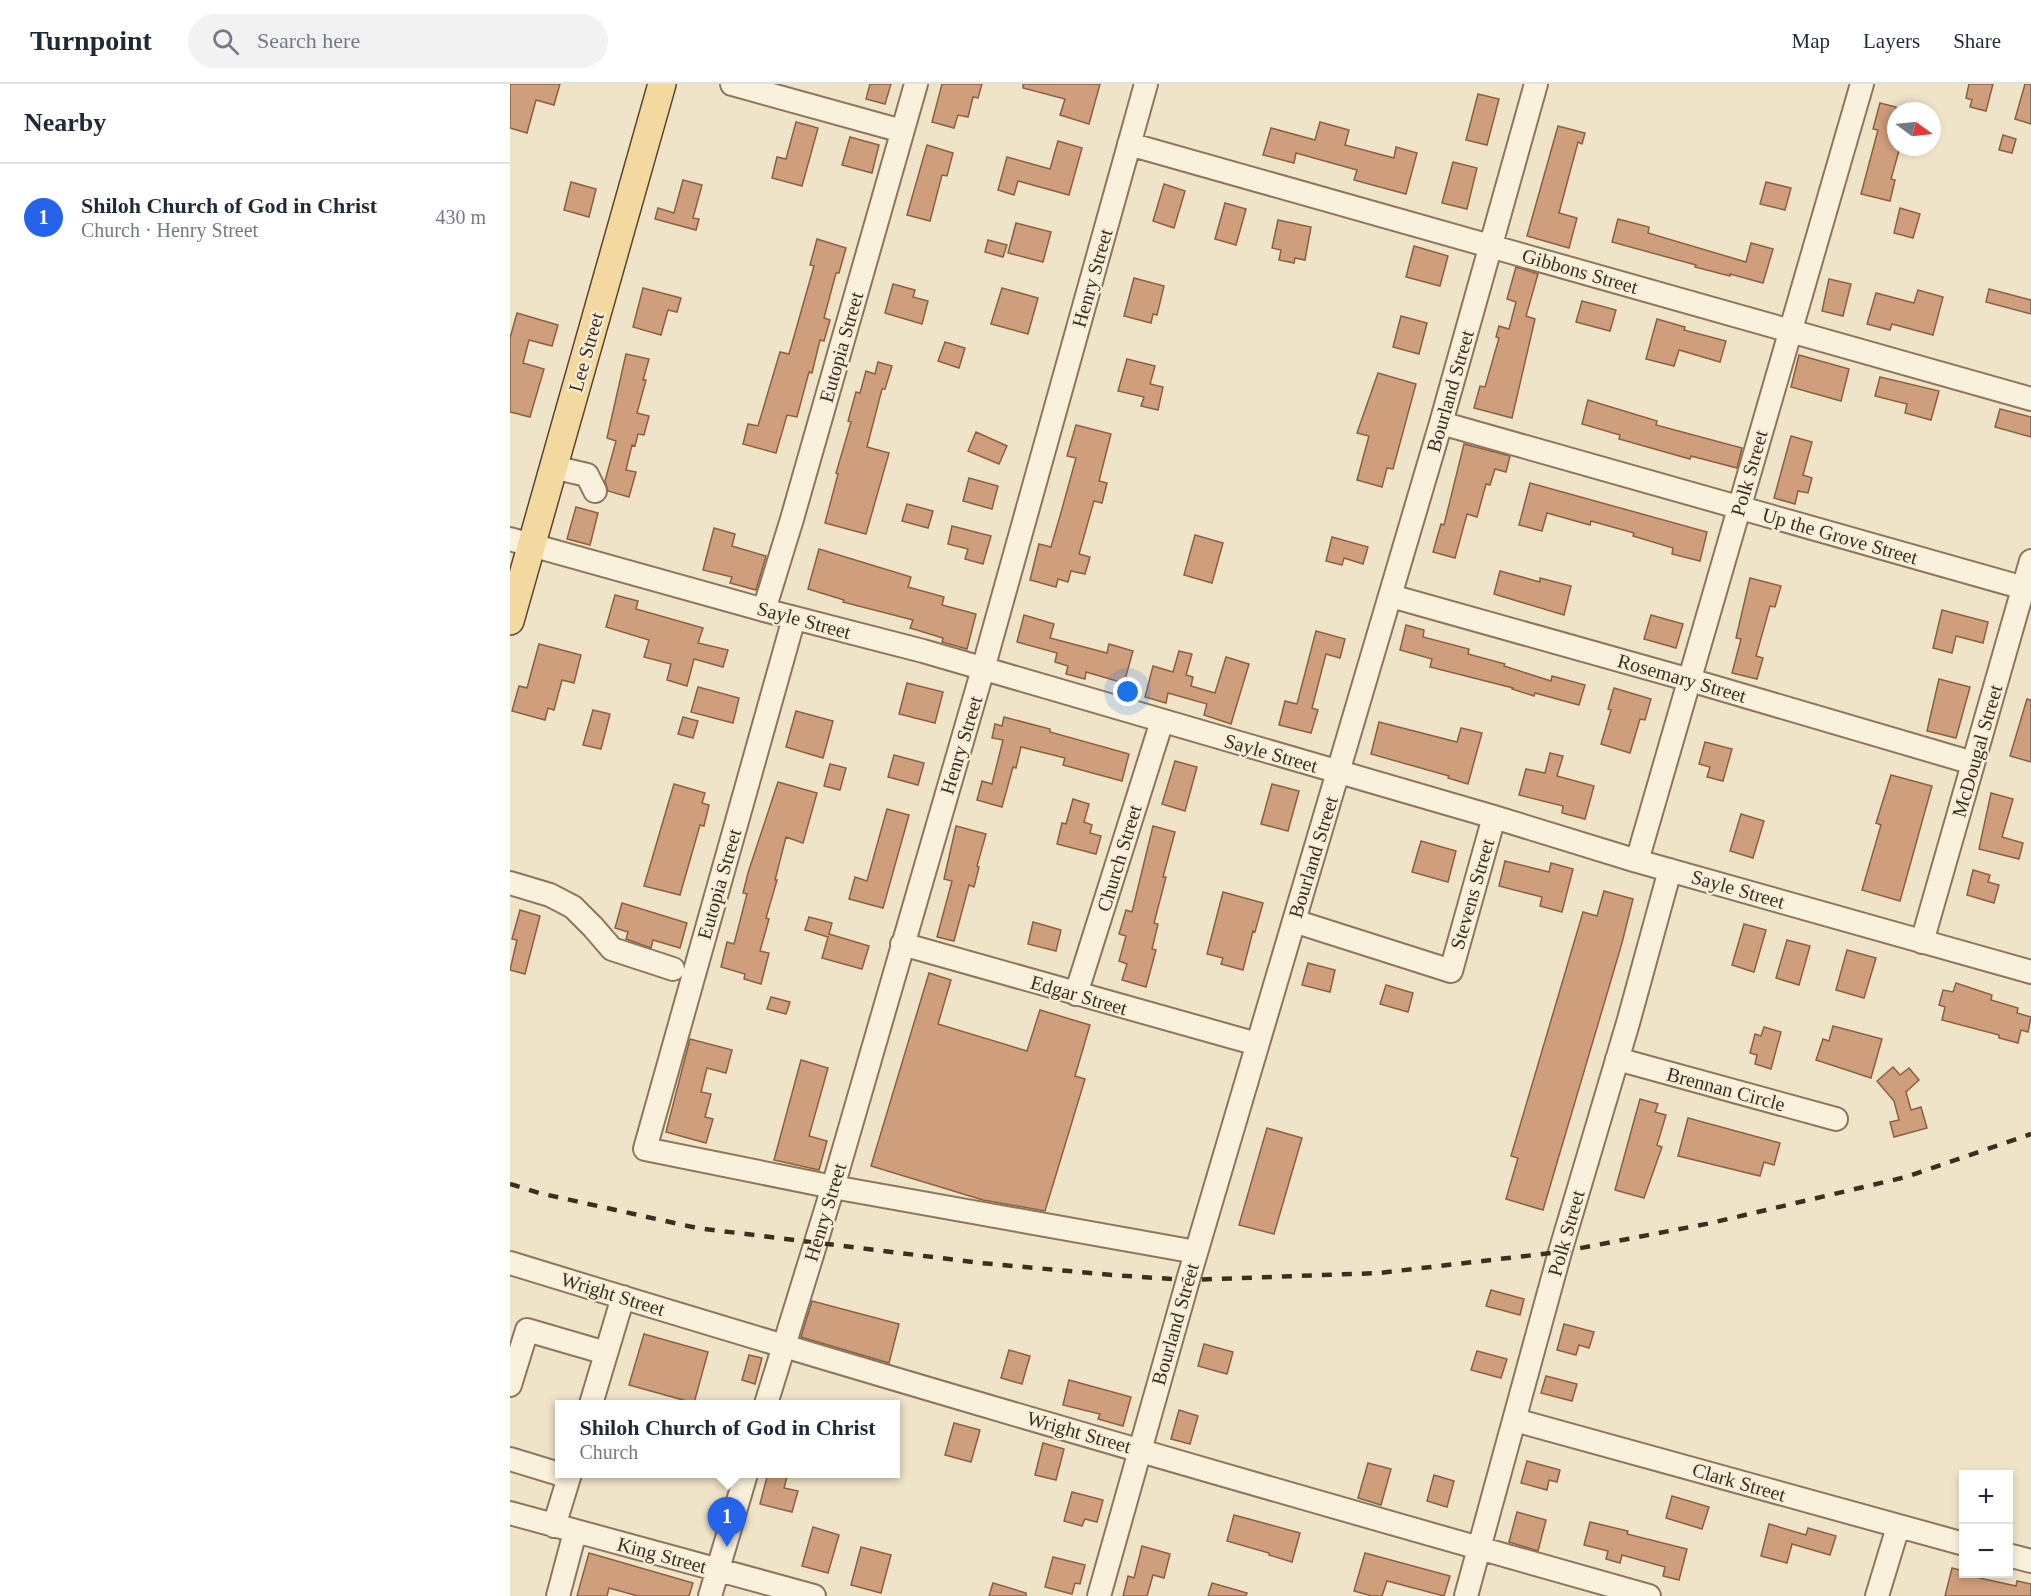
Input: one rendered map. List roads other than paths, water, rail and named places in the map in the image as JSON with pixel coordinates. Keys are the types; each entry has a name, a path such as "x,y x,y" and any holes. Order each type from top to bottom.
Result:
{"main road":[{"name":"Lee Street","path":"510,621 521,542 553,467 662,84"}],"street":[{"path":"732,84 902,131"},
{"name":"Eutopia Street","path":"764,610 796,508 916,84"},
{"name":"Henry Street","path":"767,1400 833,1187 983,669 1146,84"},
{"name":"Bourland Street","path":"1099,1596 1196,1252 1391,596 1536,84"},
{"name":"Polk Street","path":"1637,861 1862,84"},
{"name":"Gibbons Street","path":"1129,144 2031,399"},
{"name":"Up the Grove Street","path":"1441,423 2027,589"},
{"path":"553,467 586,476 595,491"},
{"name":"Sayle Street","path":"521,542 764,610 922,651 1494,817 1637,861 2031,972"},
{"name":"McDougal Street","path":"1922,942 1973,763 2027,589 2031,561"},
{"name":"Rosemary Street","path":"1391,596 1973,763"},
{"name":"Eutopia Street","path":"794,618 645,1149 833,1187"},
{"name":"Church Street","path":"1076,994 1162,721"},
{"name":"Stevens Street","path":"1294,921 1451,971 1494,817"},
{"name":"Polk Street","path":"1466,1596 1560,1251 1670,870"},
{"path":"510,883 549,895 573,907 612,949 673,969"},
{"name":"Edgar Street","path":"902,944 1257,1044"},
{"name":"Brennan Circle","path":"1617,1059 1836,1119"},
{"path":"833,1187 1196,1252"},
{"name":"Wright Street","path":"510,1263 784,1347 1649,1596"},
{"path":"592,1400 623,1297"},
{"path":"510,1385 526,1329 606,1353"},
{"name":"Clark Street","path":"1515,1420 1959,1543"},
{"path":"510,1459 555,1471"},
{"path":"558,1596 570,1478"},
{"path":"710,1596 745,1478"},
{"name":"King Street","path":"510,1513 814,1596"},
{"path":"1877,1596 1898,1527"},
{"path":"2013,1556 2031,1561"}],"railway":[{"path":"510,1184 539,1193 697,1228 981,1263 1188,1280 1379,1273 1560,1252 1711,1223 1906,1177 2031,1134"}],"place":[{"name":"Shiloh Church of God in Christ","path":"727,1547"}]}
